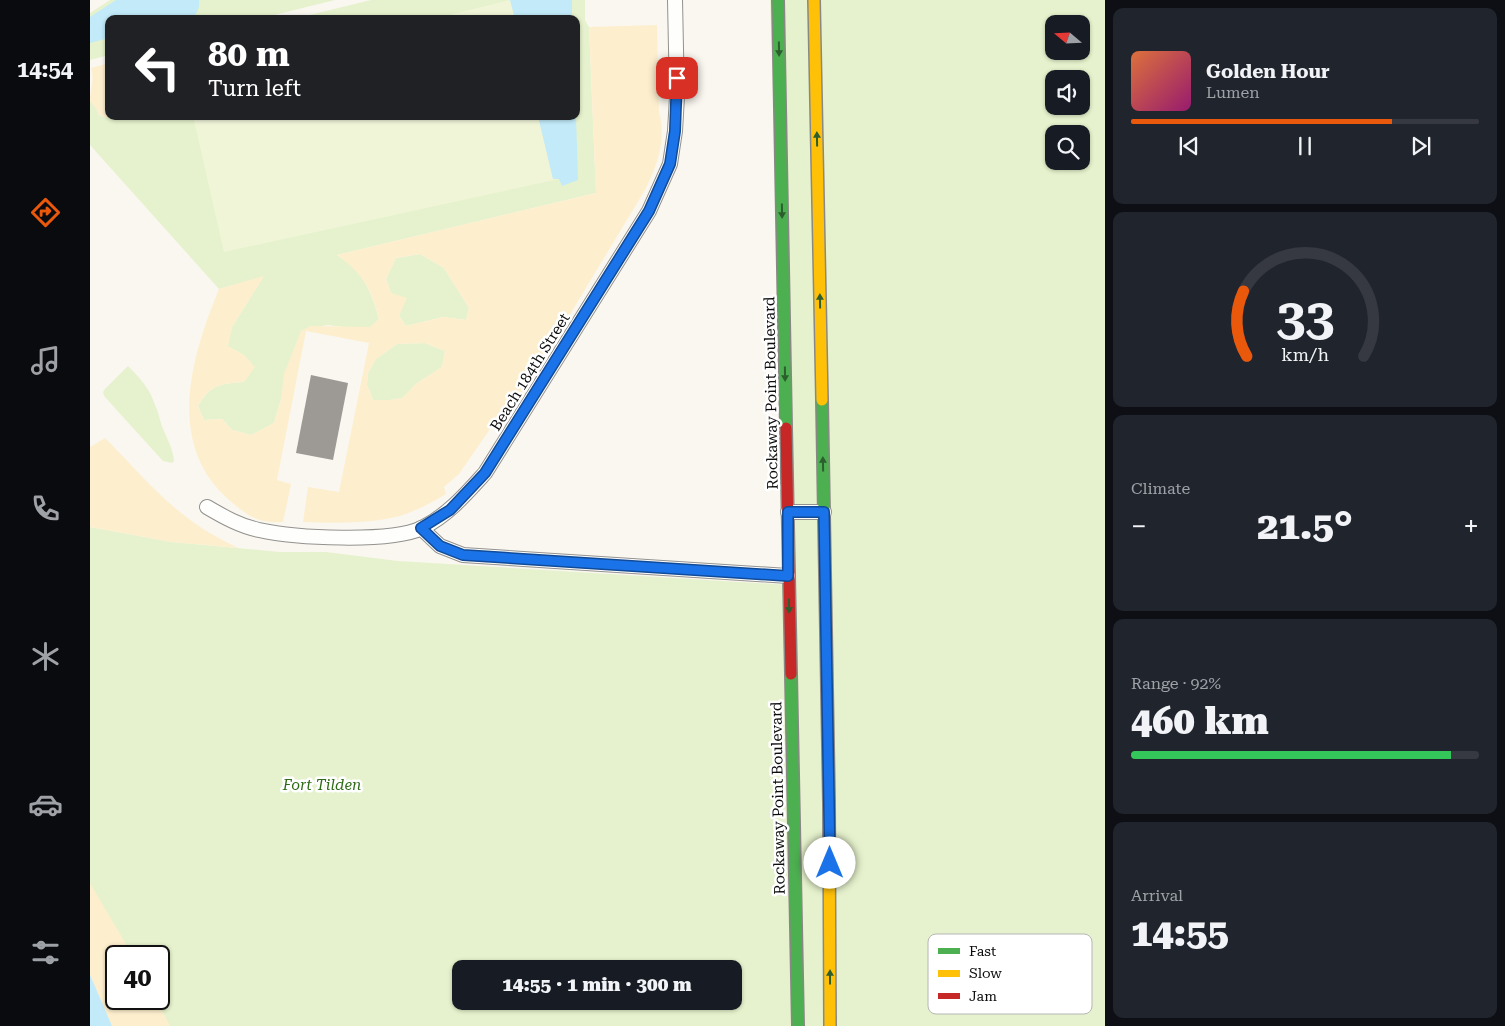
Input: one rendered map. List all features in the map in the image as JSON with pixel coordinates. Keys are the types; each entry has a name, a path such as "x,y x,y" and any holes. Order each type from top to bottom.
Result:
{"street":[{"name":"Rockaway Point Boulevard","path":"778,0 798,1026"},
{"path":"814,0 830,765 830,1026"}],"lane":[{"name":"Beach 184th Street","path":"207,506 232,521 258,530 318,537 392,536 421,528 450,510 485,473 649,211 670,164 675,131 677,97 675,0"},
{"path":"788,512 824,512"},
{"path":"421,528 440,546 463,555 788,576"}],"green space":[{"path":"110,0 335,0 274,15 105,15 105,56 90,60 90,13"},
{"path":"371,0 585,0 585,20 589,27 596,193 337,255 351,265 362,278 372,298 379,319 371,327 352,328 327,325 301,331 274,423 251,435 232,430 222,419 204,420 198,406 207,393 217,386 244,382 244,355 227,346 232,327 263,277 219,289 90,145 90,101 99,115 105,117 105,120 580,120 580,15 309,15"},
{"path":"510,0 514,15 449,15"},
{"name":"Fort Tilden","path":"770,0 1105,0 1105,1026 112,1026 105,1010 170,1010 170,945 105,945 105,1010 90,975 90,527 172,542 280,552 326,552 398,561 789,585"},
{"path":"194,120 539,120 553,179 559,179 224,252"},
{"path":"420,254 444,268 469,308 466,320 443,317 406,326 399,316 402,305 391,293 386,279 396,258"},
{"path":"425,343 445,351 442,367 416,384 403,398 373,400 367,385 368,373 376,359 397,344"},
{"path":"128,366 144,384 153,399 171,449 174,461 172,463 163,461 104,396 103,392 105,389"}],"sand":[{"path":"657,25 659,112 662,132 660,152 645,190 514,407 506,406 459,474 444,487 446,494 435,501 412,512 388,519 327,523 303,522 308,487 339,492 369,343 306,331 277,480 291,484 283,522 260,520 242,510 229,500 209,478 196,453 190,427 193,371 200,343 219,289 264,276 232,327 228,346 244,355 255,367 244,382 217,386 207,393 198,406 204,420 222,419 232,430 251,435 274,423 281,400 284,374 301,331 311,326 370,327 379,319 365,282 353,268 337,255 596,193 589,27","holes":["420,254 444,268 469,308 466,320 443,317 406,326 399,316 407,298 391,293 386,279 396,258","425,343 445,351 442,367 416,384 402,398 373,400 367,385 368,373 376,359 397,344"]},
{"path":"105,64 105,117 99,115 90,101 91,68"},
{"path":"105,438 174,507 191,521 238,548 172,542 90,527 90,447"},
{"path":"90,883 127,945 105,945 105,1010 90,975"},
{"path":"105,1010 162,1010 170,1026 112,1026"}],"water":[{"path":"116,0 199,0 198,8 194,15 105,15 105,39 90,43 90,17"},
{"path":"510,0 572,0 572,15 514,15"},
{"path":"539,120 576,120 578,180 562,186 559,179 553,179"},
{"path":"90,975 112,1026 90,1026"}],"building":[{"path":"311,375 348,383 333,460 296,453"}],"traffic: fast":[{"path":"778,0 786,428"},
{"path":"822,400 829,803"},
{"path":"791,674 798,1026"}],"traffic: slow":[{"path":"814,0 822,400"},
{"path":"829,803 830,1026"}],"traffic: jam":[{"path":"786,428 791,674"}],"route":[{"path":"677,78 675,131 670,164 649,211 485,473 450,510 421,528 440,546 463,555 788,576 788,512 824,512 830,765 830,863"}]}
